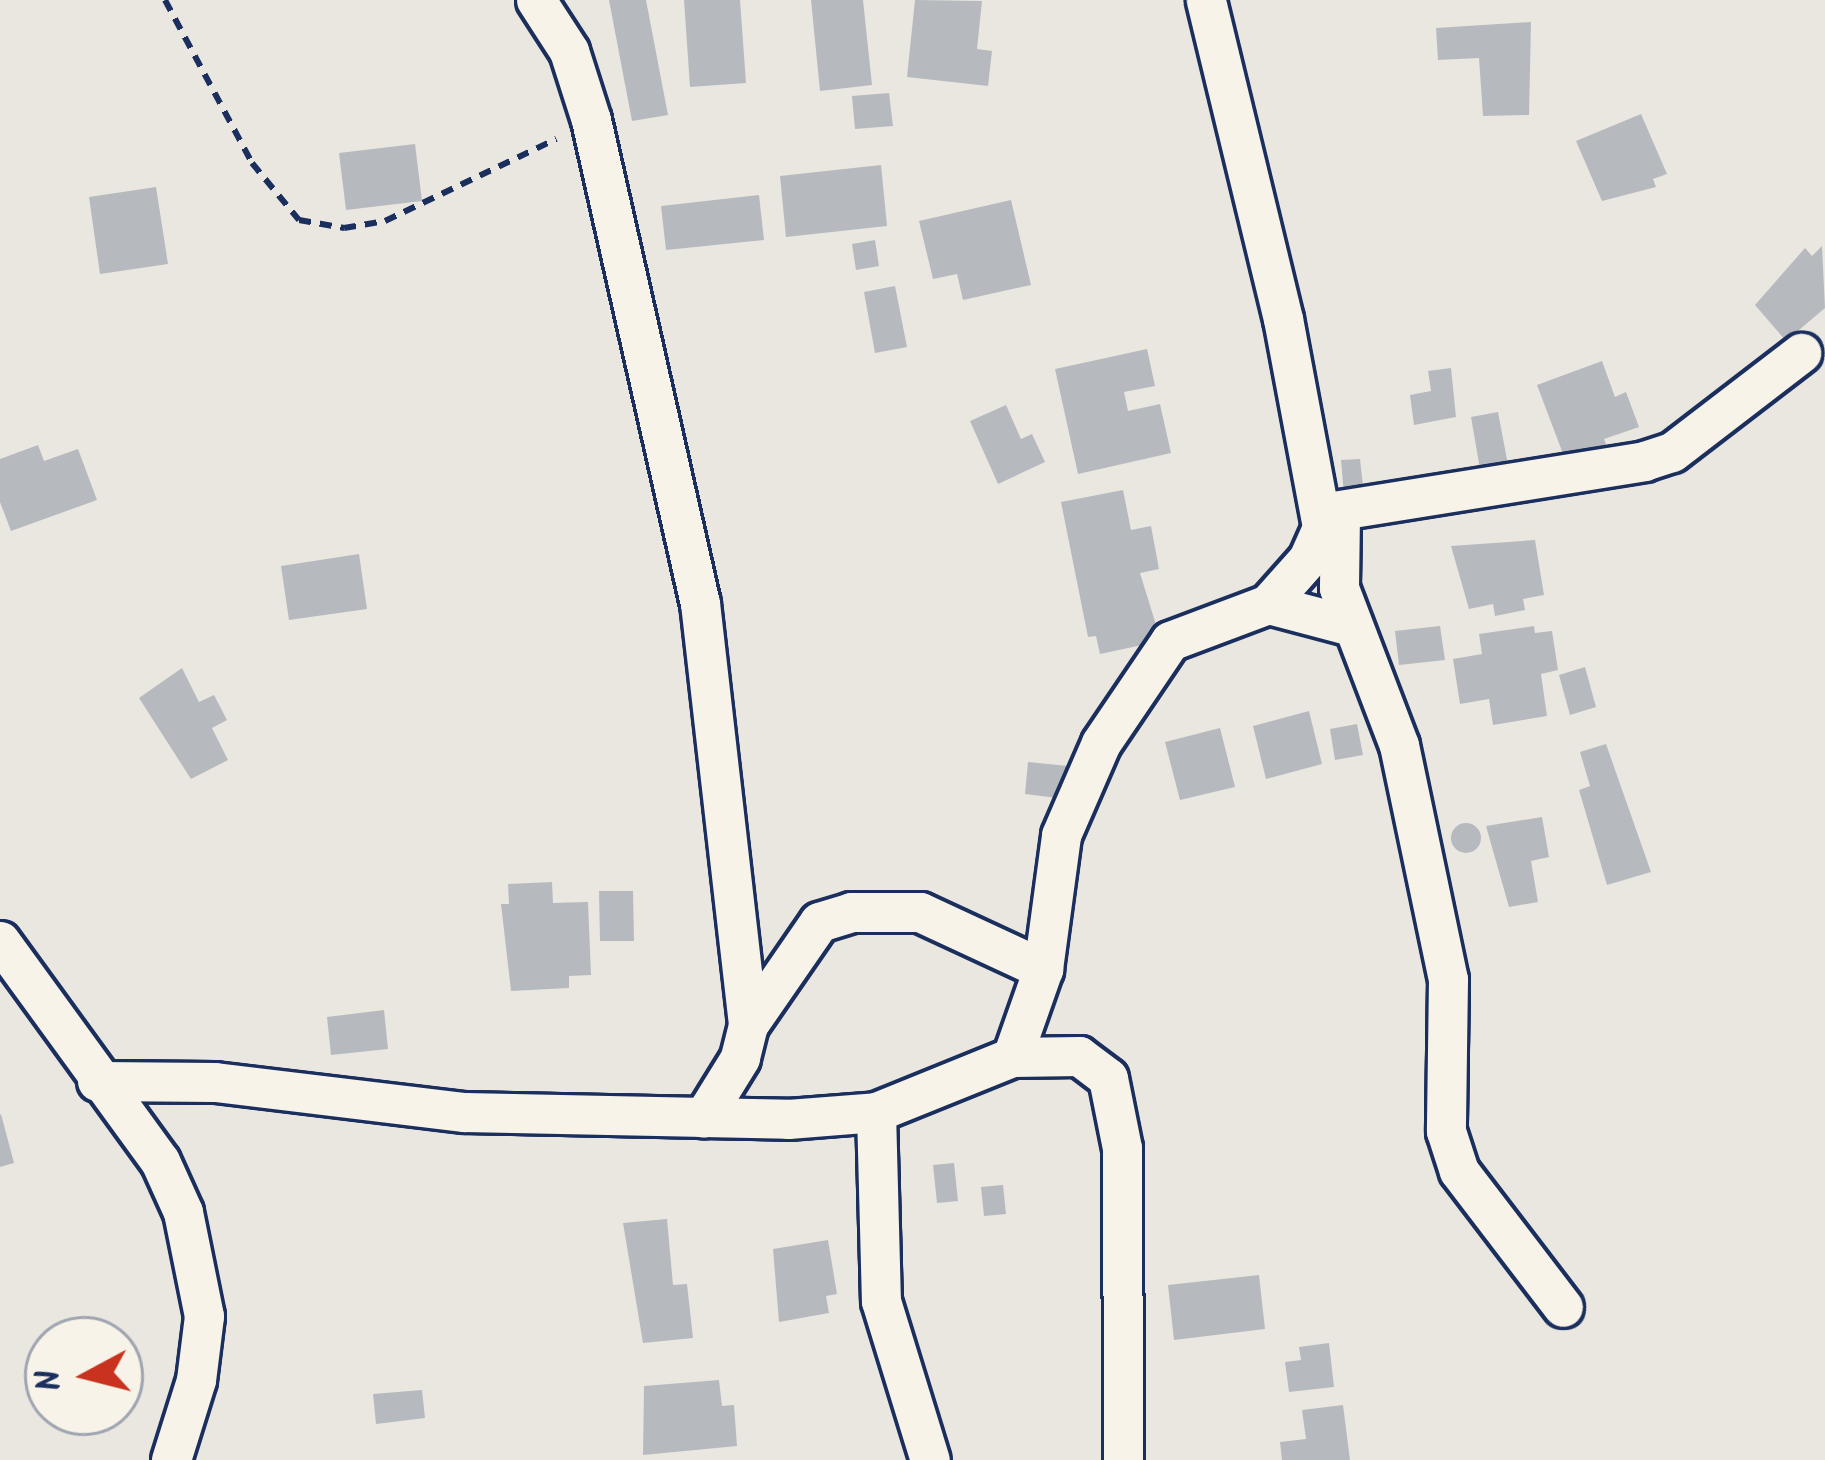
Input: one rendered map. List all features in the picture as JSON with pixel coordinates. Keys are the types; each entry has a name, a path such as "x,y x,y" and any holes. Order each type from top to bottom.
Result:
{"street":[{"path":"536,0 569,51 591,121 700,603 748,1025 740,1058 703,1118"},
{"path":"1206,0 1331,511 1351,626 1399,746 1448,979 1446,1131 1459,1171 1563,1307"},
{"path":"1331,511 1644,461 1672,452 1801,353"},
{"path":"1012,1058 1042,969 1061,835 1136,685 1171,641 1268,604 1316,545 1331,511"},
{"path":"1268,604 1351,626"},
{"path":"748,1025 819,922 851,912 920,911 1042,969"},
{"path":"0,941 160,1162 196,1262 204,1316 196,1380 171,1460"},
{"path":"97,1081 215,1082 464,1112 703,1118 876,1112 1012,1058 1079,1056 1100,1065 1117,1103 1126,1216 1123,1460"},
{"path":"876,1112 881,1301 929,1460"}],"path":[{"path":"165,0 252,163 299,220 344,228 417,210 591,121"}],"building":[{"path":"609,0 646,0 668,115 632,121"},
{"path":"684,0 740,0 746,83 690,87"},
{"path":"811,0 863,0 872,85 820,91"},
{"path":"915,0 982,1 977,49 992,51 988,86 907,77"},
{"path":"1531,22 1529,115 1483,116 1479,58 1438,60 1436,28"},
{"path":"889,93 893,126 855,129 852,96"},
{"path":"1641,114 1667,174 1653,179 1656,187 1602,201 1576,141"},
{"path":"415,144 422,201 346,210 339,153"},
{"path":"881,165 887,226 786,237 780,176"},
{"path":"156,187 168,264 100,274 89,197"},
{"path":"759,195 764,240 666,250 661,206"},
{"path":"1011,200 1031,285 963,300 957,274 933,279 919,221"},
{"path":"875,240 879,266 856,270 852,244"},
{"path":"1822,246 1825,308 1786,341 1755,305 1805,248 1812,256"},
{"path":"895,286 907,347 875,353 864,292"},
{"path":"1147,349 1155,386 1124,392 1128,411 1160,404 1171,453 1078,474 1055,369"},
{"path":"1602,361 1615,397 1626,392 1639,427 1604,439 1609,452 1568,467 1537,385"},
{"path":"1451,368 1456,417 1414,425 1410,395 1431,391 1428,371"},
{"path":"1006,405 1021,439 1032,434 1045,462 998,484 970,421"},
{"path":"1498,412 1508,465 1480,469 1471,417"},
{"path":"38,445 44,461 78,449 97,500 11,531 0,502 0,459"},
{"path":"1360,459 1365,504 1345,506 1341,460"},
{"path":"1123,490 1131,530 1151,526 1159,569 1140,573 1161,641 1100,654 1096,636 1088,637 1061,502"},
{"path":"1535,540 1544,595 1523,599 1525,610 1495,616 1493,604 1469,609 1451,546"},
{"path":"359,554 367,609 289,620 281,566"},
{"path":"1440,626 1445,660 1399,665 1395,631"},
{"path":"1534,626 1535,633 1552,631 1558,670 1541,674 1547,716 1493,725 1489,699 1460,704 1453,659 1482,654 1479,634"},
{"path":"1585,667 1596,707 1570,715 1559,675"},
{"path":"182,668 199,702 214,695 227,720 212,728 228,760 191,779 139,698"},
{"path":"1309,711 1322,764 1266,779 1253,726"},
{"path":"1357,724 1363,755 1335,760 1330,729"},
{"path":"1220,728 1235,787 1180,800 1165,742"},
{"path":"1606,744 1651,872 1607,885 1579,790 1590,786 1580,752"},
{"path":"1028,762 1068,766 1065,799 1025,794"},
{"path":"1542,817 1549,857 1531,861 1538,902 1509,907 1486,826"},
{"path":"1466,823 1481,838 1466,853 1451,838"},
{"path":"552,882 553,903 588,902 591,975 569,976 569,988 511,991 501,904 509,904 508,884"},
{"path":"599,891 633,891 634,941 600,941"},
{"path":"384,1010 388,1049 331,1055 327,1017"},
{"path":"0,1115 14,1163 0,1167"},
{"path":"954,1163 958,1201 937,1203 933,1165"},
{"path":"1003,1185 1006,1214 984,1216 981,1187"},
{"path":"667,1219 673,1285 687,1284 693,1338 643,1343 623,1223"},
{"path":"828,1240 837,1294 826,1296 829,1313 779,1322 773,1249"},
{"path":"1259,1275 1265,1329 1174,1340 1168,1285"},
{"path":"1329,1343 1334,1387 1289,1392 1285,1362 1301,1360 1299,1347"},
{"path":"719,1380 722,1406 734,1405 737,1446 643,1455 644,1386"},
{"path":"422,1390 425,1418 376,1424 373,1394"},
{"path":"1343,1405 1350,1460 1282,1460 1280,1442 1306,1439 1302,1410"}]}
